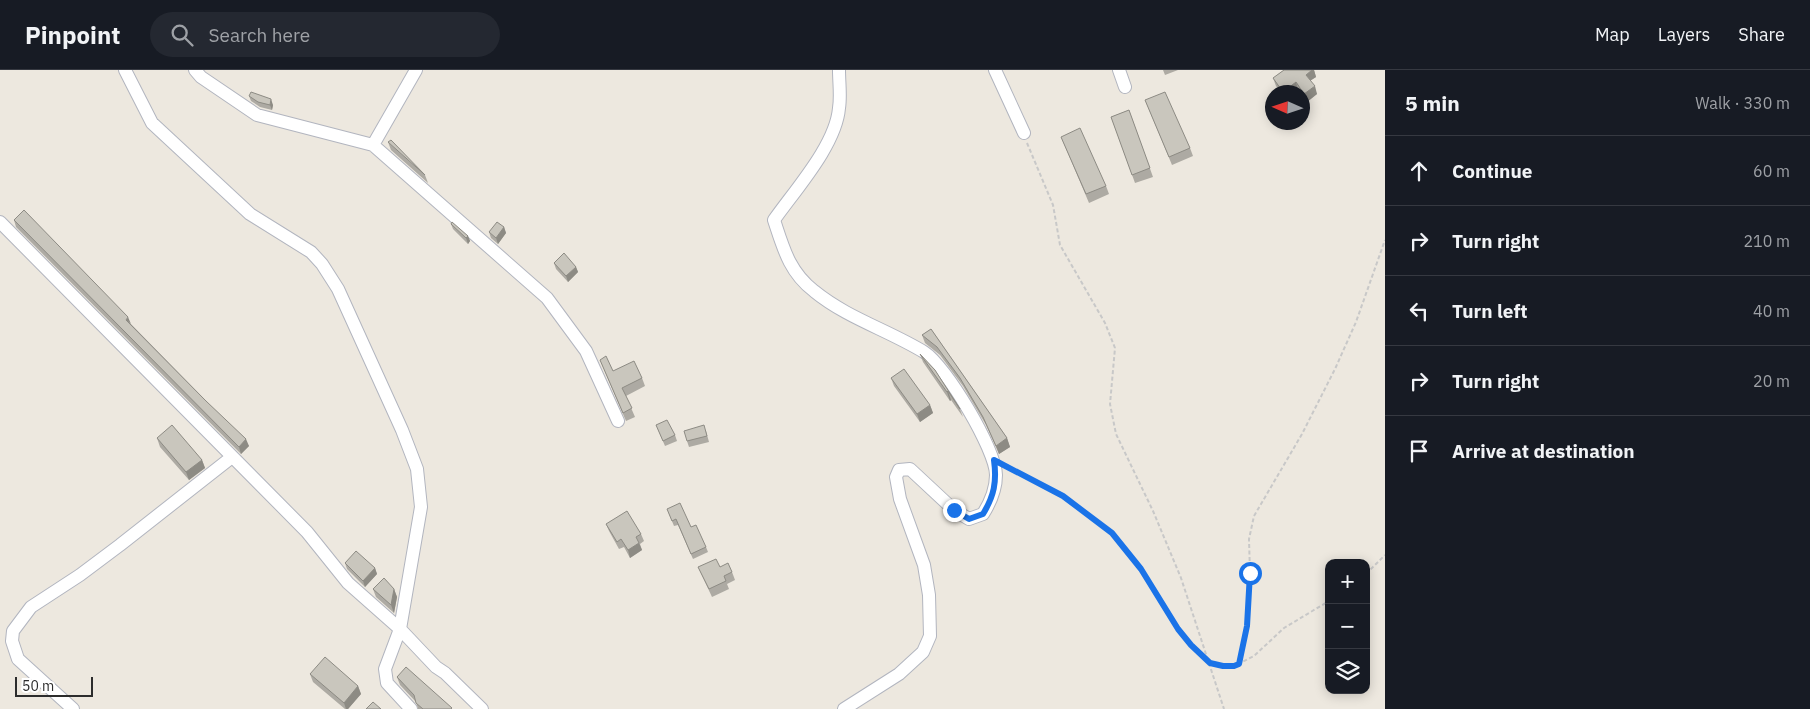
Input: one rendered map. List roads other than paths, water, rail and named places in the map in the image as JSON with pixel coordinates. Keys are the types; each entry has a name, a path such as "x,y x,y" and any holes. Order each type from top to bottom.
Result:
{"street":[{"path":"126,70 152,123 250,214 311,252 322,264 338,289 402,430 416,469 422,507 400,629 385,669 385,677 387,683 411,709"},
{"path":"195,70 201,77 257,115 373,145 547,298 586,351 618,420"},
{"path":"373,145 416,70"},
{"path":"839,70 839,109 835,129 827,146 774,220 786,258 800,278 814,291 849,315 925,353 940,368 957,391 992,455 996,476 992,500 983,514 969,519 954,510 910,469 899,470 896,477 900,499 924,566 928,588 930,636 923,652 899,674 844,709"},
{"path":"995,70 1024,133"},
{"path":"1119,70 1125,86"},
{"path":"0,222 307,532 348,583 400,629 436,667 482,709"},
{"path":"73,709 18,659 12,641 13,631 31,607 120,546 232,457"}]}
